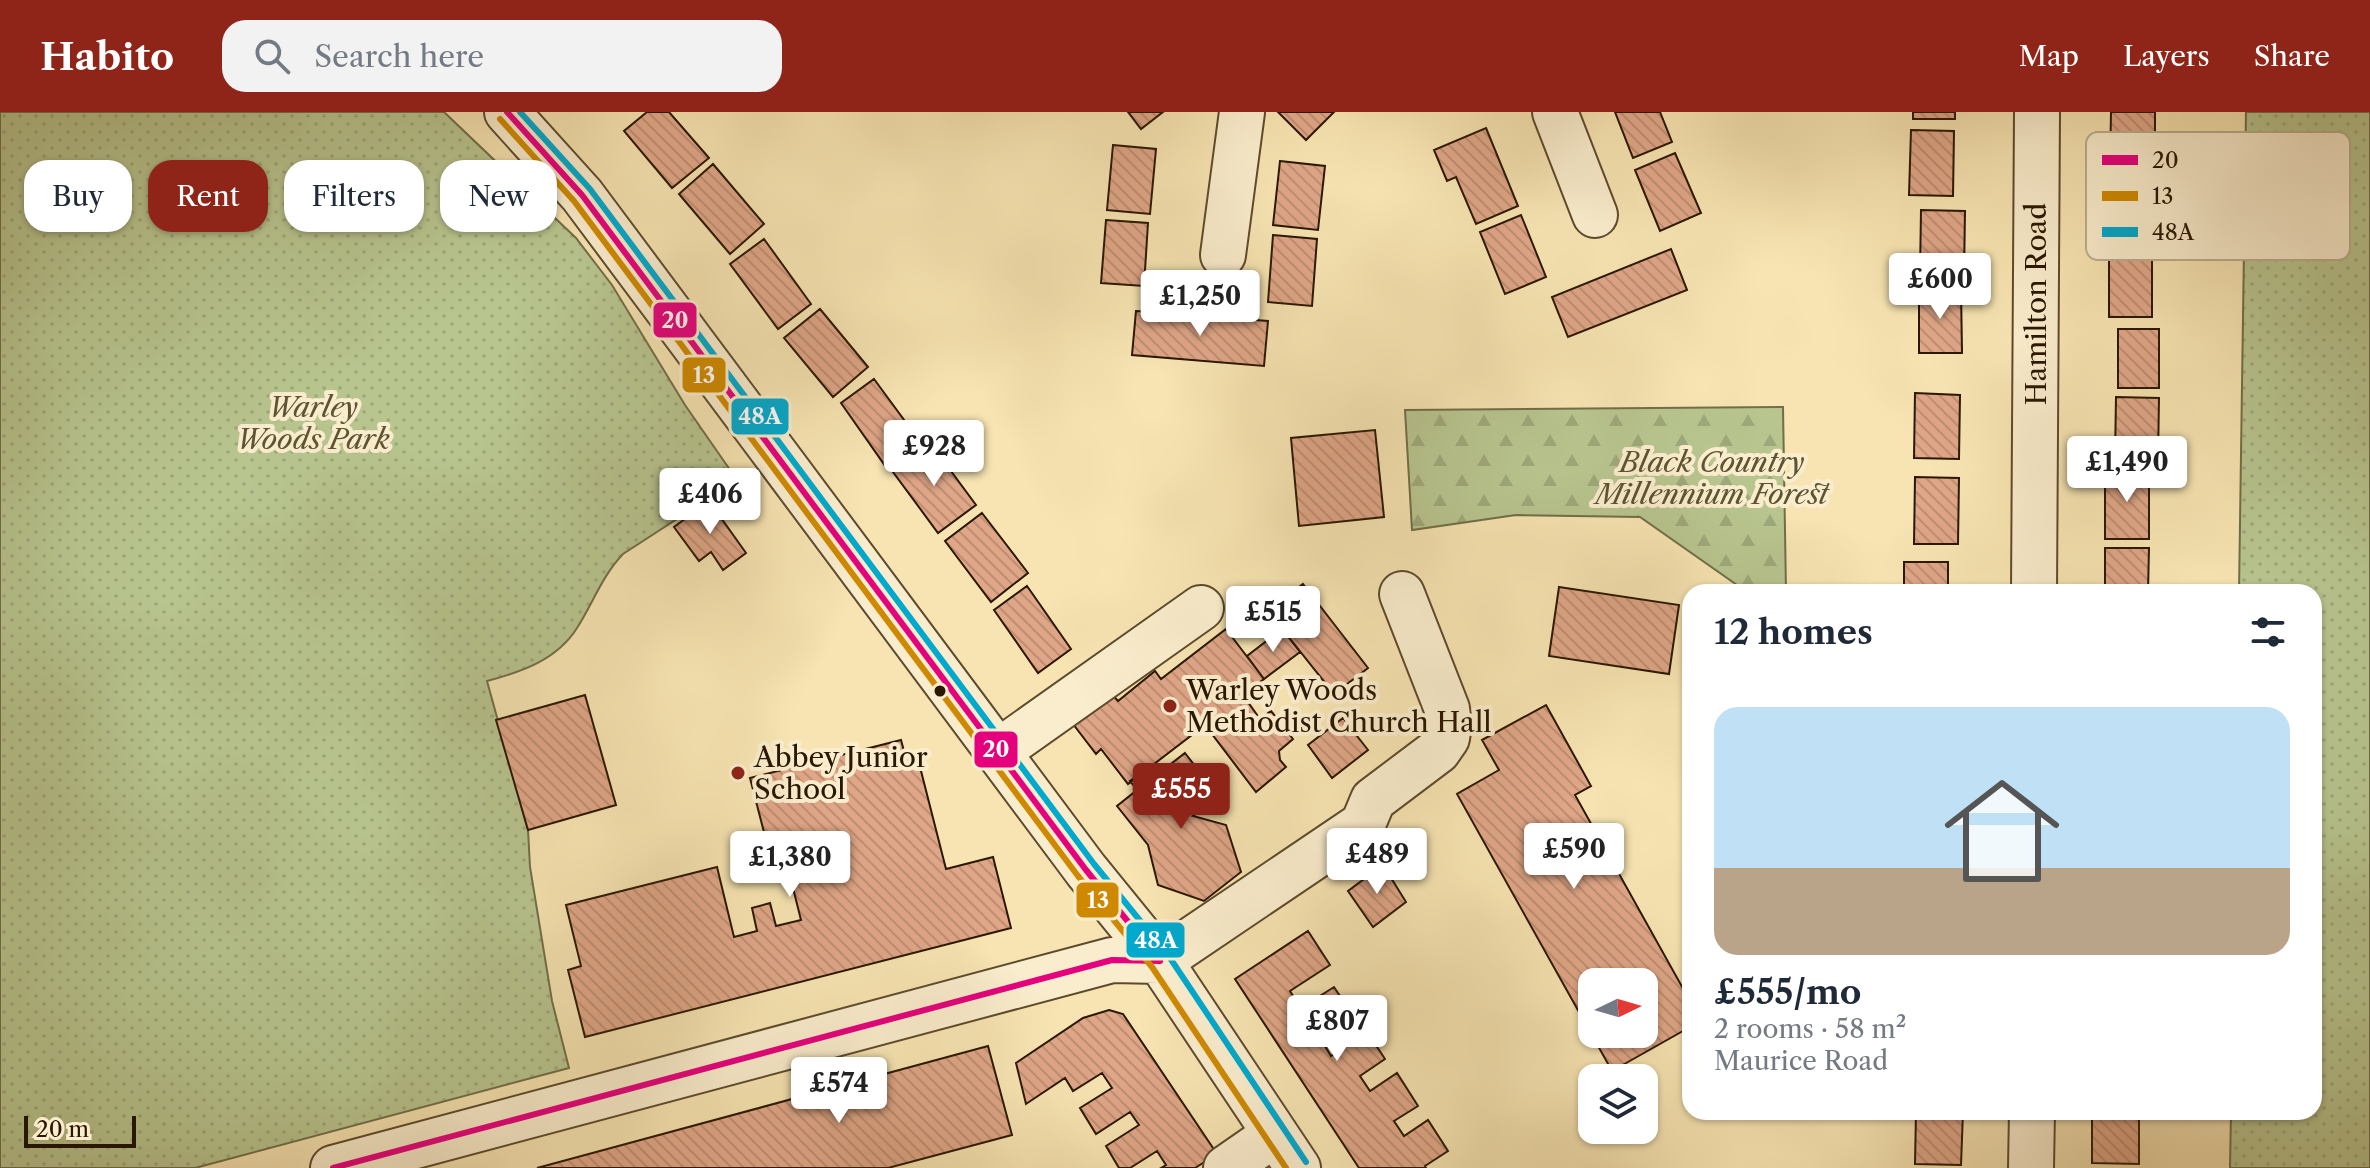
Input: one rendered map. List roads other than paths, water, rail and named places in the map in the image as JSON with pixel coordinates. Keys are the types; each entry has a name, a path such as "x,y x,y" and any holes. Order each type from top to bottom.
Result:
{"street":[{"path":"507,112 582,195 1086,870 1160,961 1287,1151 1226,1168"},
{"path":"1223,255 1242,112"},
{"path":"1555,112 1595,215"},
{"name":"Hamilton Road","path":"2034,584 2037,112"},
{"path":"333,1168 1112,960 1160,961 1363,824 1373,800 1438,751 1447,738 1447,709 1402,594"},
{"path":"999,751 1201,608"},
{"path":"2031,1168 2032,1120"}],"place":[{"name":"Warley Woods Methodist Church Hall","path":"1170,706"},
{"name":"Abbey Junior School","path":"738,773"}],"park label":[{"name":"Warley Woods Park","path":"313,423"},
{"name":"Black Country Millennium Forest","path":"1712,478"}]}
